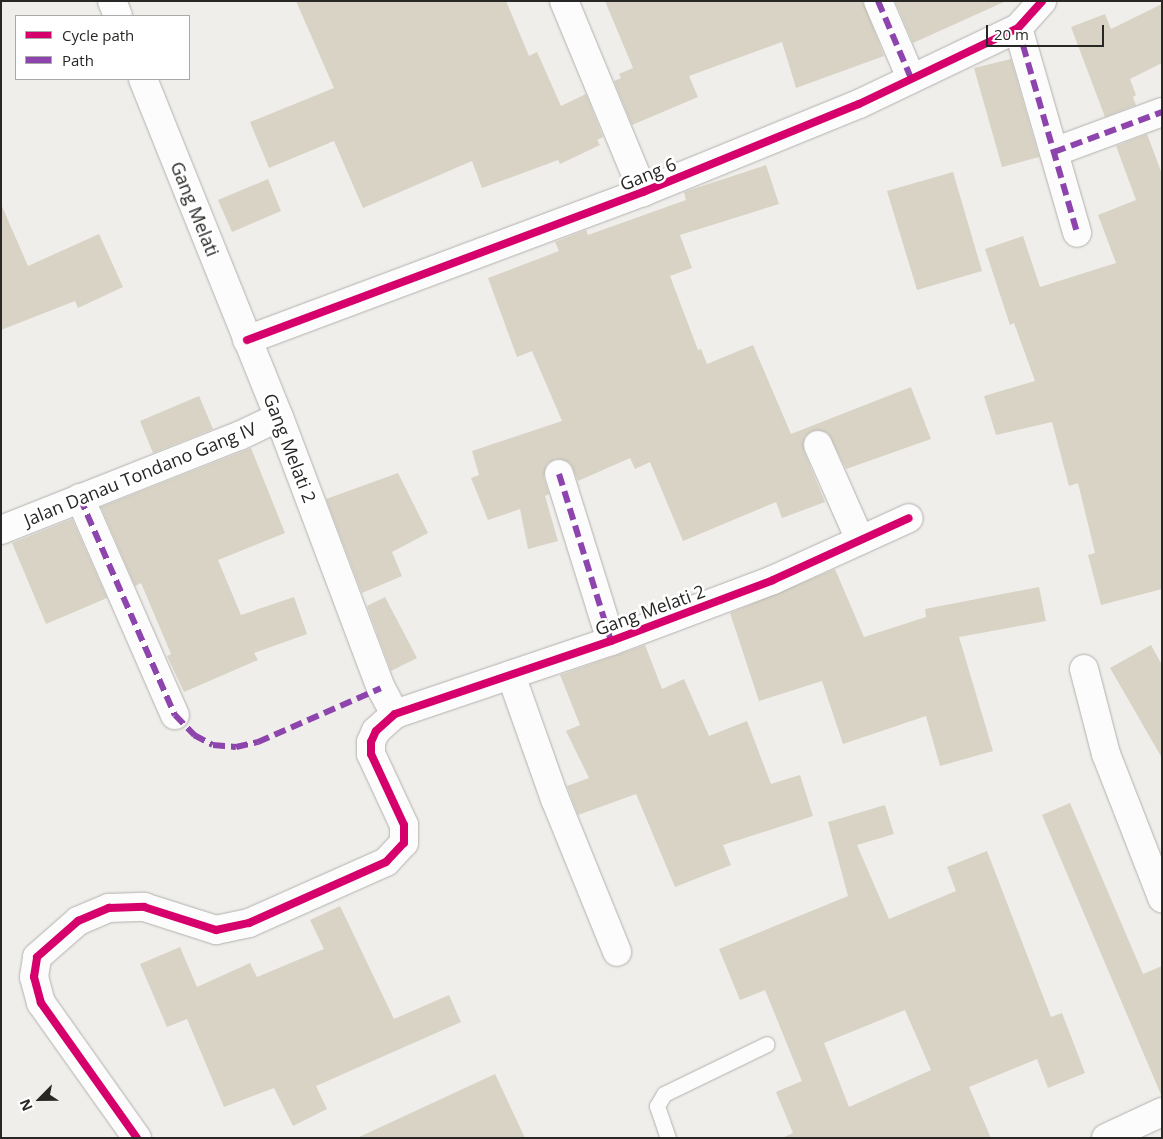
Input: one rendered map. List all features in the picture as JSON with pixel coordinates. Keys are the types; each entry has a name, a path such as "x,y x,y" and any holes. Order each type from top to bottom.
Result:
{"street":[{"path":"112,1 118,15"},
{"path":"564,1 643,192"},
{"path":"878,1 912,78"},
{"name":"Gang 6","path":"247,340 643,192 859,104 1018,28 1042,1"},
{"path":"1018,28 1077,232"},
{"name":"Gang Melati","path":"143,80 247,340"},
{"path":"1054,152 1162,112"},
{"name":"Gang Melati 2","path":"247,340 279,417 381,688 395,714 610,641 773,580 909,518"},
{"name":"Jalan Danau Tondano Gang IV","path":"1,530 230,440 279,417"},
{"path":"818,445 860,540"},
{"path":"559,474 610,641"},
{"path":"80,498 175,715"},
{"path":"1084,669 1106,754 1162,898"},
{"path":"510,675 555,799 617,952"},
{"path":"137,1138 41,1003 34,977 37,956 78,921 109,908 144,907 216,930 249,924 386,862 404,843 404,825 371,754 371,742 376,731 395,714"},
{"path":"1106,1138 1162,1112"}],"lane":[{"path":"668,1138 657,1106 664,1094 767,1044"}],"building":[{"path":"296,1 506,1 529,56 537,52 561,106 586,94 603,137 597,140 600,145 560,164 558,160 482,188 472,161 363,208 334,141 269,168 250,122 334,88"},
{"path":"605,1 863,1 884,56 796,88 782,42 689,76 698,97 632,125 614,81 621,78 619,74 633,68"},
{"path":"895,1 1006,1 913,43"},
{"path":"1162,4 1162,63 1130,79 1136,95 1133,97 1136,105 1105,117 1071,27 1105,14 1111,29"},
{"path":"1011,59 1039,157 1002,167 974,68"},
{"path":"1147,134 1162,174 1162,589 1101,605 1088,555 1095,553 1078,483 1069,486 1052,422 996,435 984,396 1035,381 1014,323 1010,325 985,249 1023,236 1040,287 1116,263 1098,215 1136,200 1116,146"},
{"path":"766,165 779,204 680,235 692,268 670,276 698,350 701,349 707,364 753,345 791,434 911,387 931,439 846,469 828,433 812,431 805,436 804,451 825,502 782,518 776,502 683,541 650,462 635,469 630,458 578,481 570,463 555,459 547,464 544,478 549,494 545,496 558,541 528,549 520,509 488,520 471,478 479,475 472,451 562,421 532,351 517,357 488,278 559,251 555,242 586,230 588,235 686,200 684,192"},
{"path":"953,172 982,271 917,290 887,191"},
{"path":"268,179 281,211 232,232 218,200"},
{"path":"1,204 28,266 99,234 123,287 78,308 75,301 1,330"},
{"path":"199,396 213,429 153,453 140,421"},
{"path":"251,448 285,533 218,560 241,615 294,597 307,634 254,653 258,660 184,692 167,656 171,654 141,583 135,586 101,507"},
{"path":"398,473 428,533 392,552 402,576 362,593 326,499"},
{"path":"72,519 107,598 46,624 12,543"},
{"path":"835,569 864,637 926,617 925,609 1039,587 1046,621 959,637 993,751 940,766 926,716 843,744 822,681 759,701 730,613"},
{"path":"385,597 417,658 391,671 367,606"},
{"path":"645,645 662,689 684,679 709,736 747,721 771,784 800,775 813,816 723,845 731,865 675,887 636,794 578,815 567,786 589,778 566,731 580,725 560,675"},
{"path":"1151,645 1162,665 1162,758 1110,668"},
{"path":"1070,803 1143,974 1162,966 1162,1097 1042,815"},
{"path":"885,805 894,834 857,845 889,919 956,891 947,867 987,851 1051,1017 1062,1013 1085,1073 1048,1088 1037,1059 969,1087 991,1138 782,1138 793,1133 776,1092 802,1081 765,990 740,1000 719,949 848,896 828,822","holes":["905,1010 931,1070 849,1107 824,1043"]},
{"path":"340,906 394,1019 449,995 461,1022 316,1086 327,1109 293,1126 274,1088 224,1107 187,1019 167,1027 140,964 180,947 197,987 250,963 257,977 324,949 310,920"},
{"path":"495,1074 525,1138 357,1138"}],"marked path":[{"path":"878,1 911,78"},
{"path":"1018,28 1077,233"},
{"path":"1054,152 1162,112"},
{"path":"559,474 611,641"},
{"path":"80,498 175,715 194,735 213,745 236,747 258,742 381,688"}],"cycle path":[{"path":"247,340 643,192 859,104 1018,28 1042,1"},
{"path":"137,1138 41,1003 34,977 37,957 78,921 109,908 144,907 216,930 249,923 386,862 404,843 404,825 371,754 371,742 376,731 395,714 611,641 773,580 909,518"}]}
